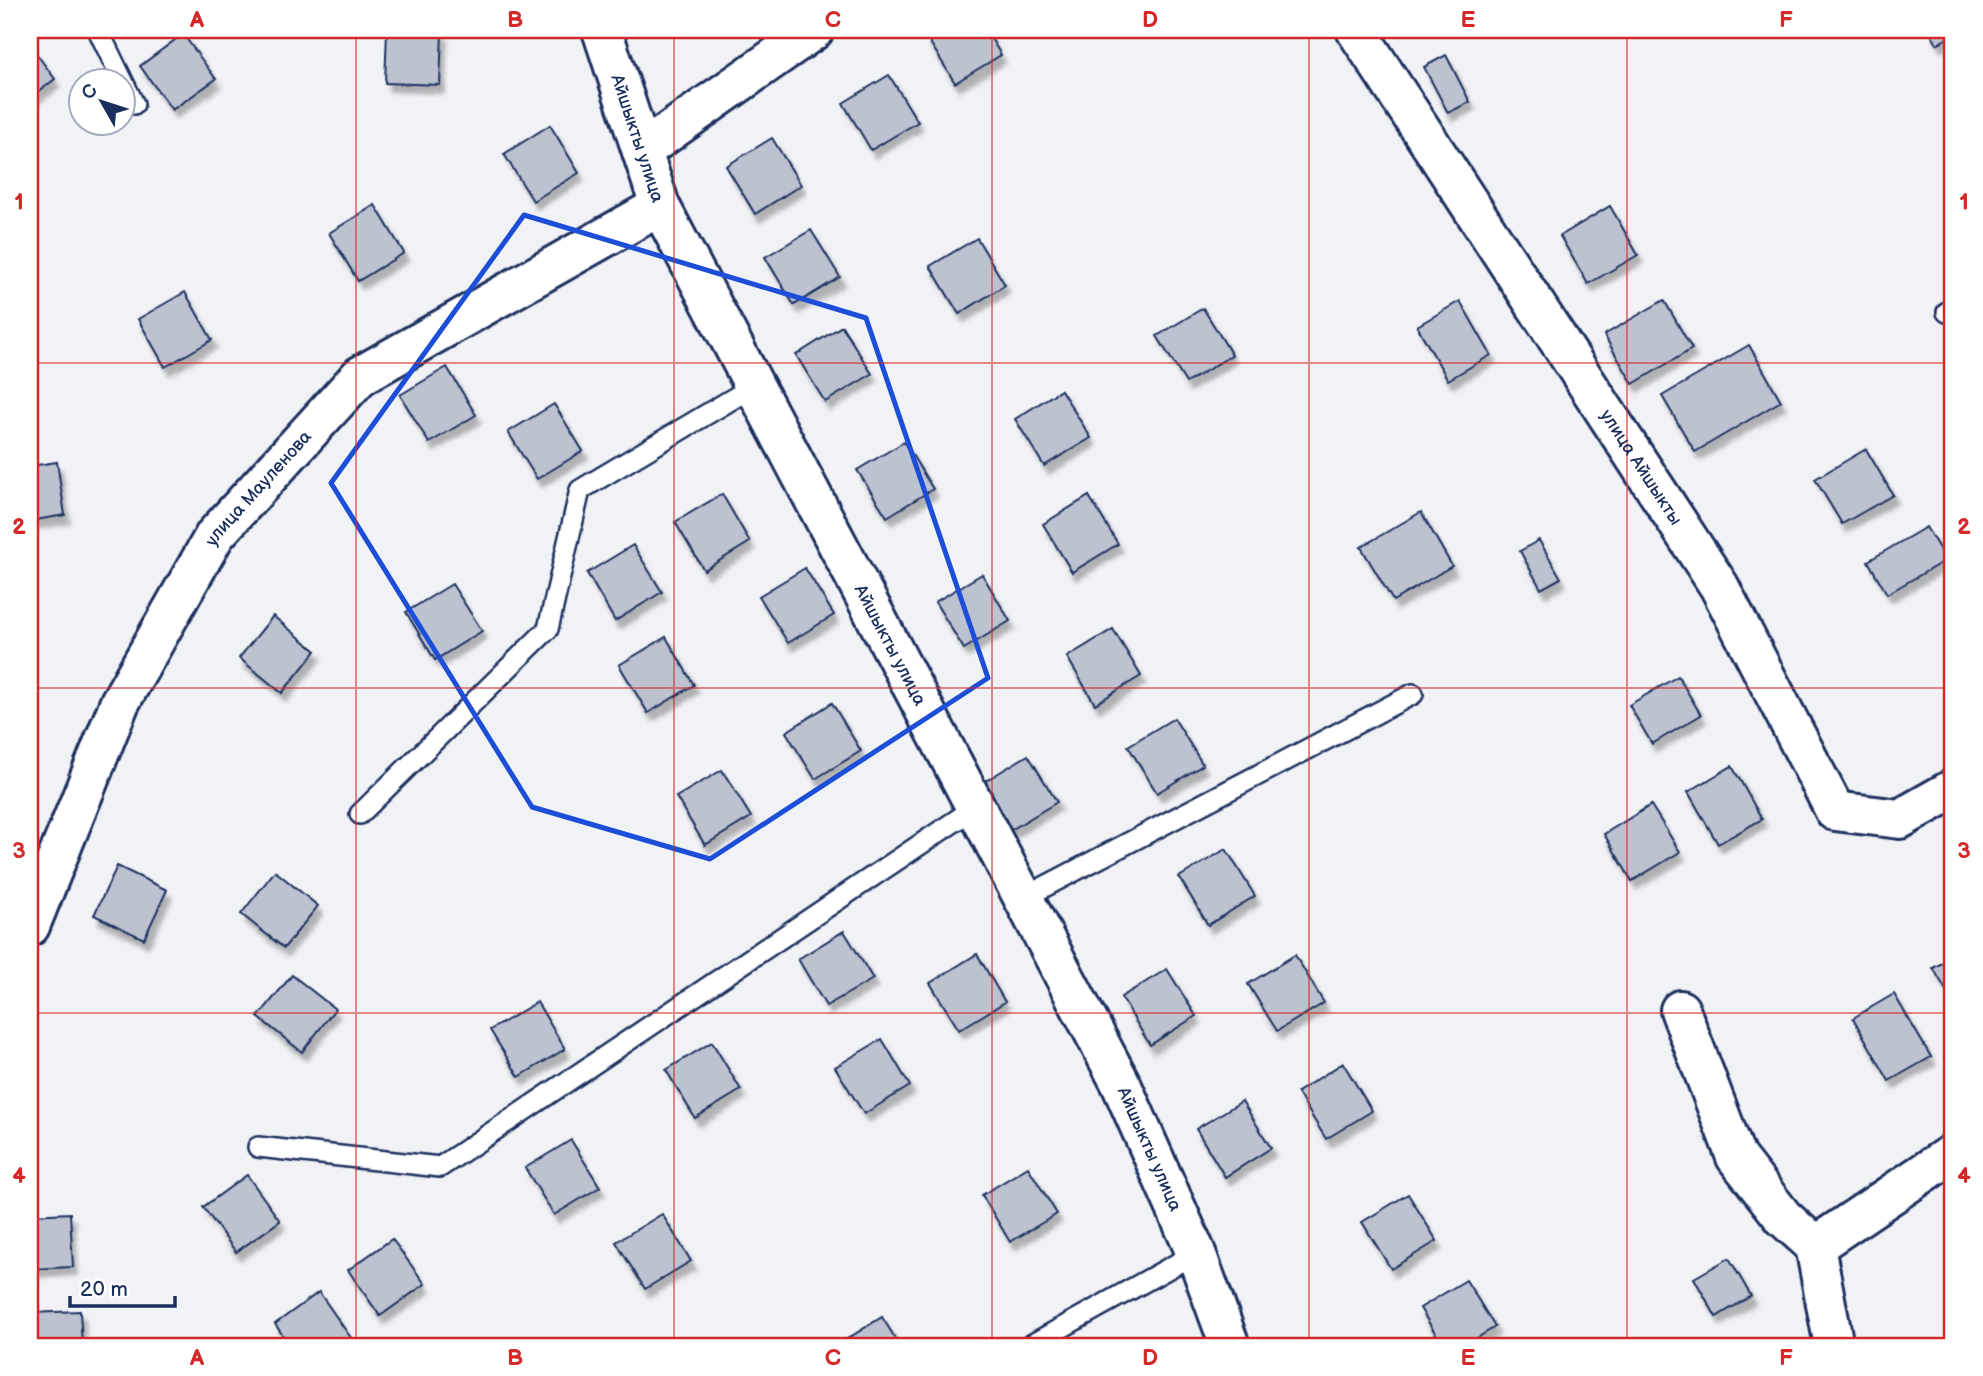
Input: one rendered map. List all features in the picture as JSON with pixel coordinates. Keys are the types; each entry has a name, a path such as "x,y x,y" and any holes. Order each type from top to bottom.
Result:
{"street":[{"name":"Айшыкты улица","path":"602,30 660,206 1121,1084 1196,1253 1230,1346"},
{"path":"642,152 814,30"},
{"name":"улица Айшыкты","path":"1356,30 1719,586 1835,811 1900,819 1953,789"},
{"name":"улица Мауленова","path":"30,926 120,702 215,535 360,376 660,206"},
{"path":"1679,1010 1737,1157 1783,1217 1815,1245 1834,1346"},
{"path":"1815,1245 1953,1153"}],"lane":[{"path":"98,30 116,66"},
{"path":"360,814 548,629 580,490 754,386"},
{"path":"1023,898 1413,694"},
{"path":"258,1147 440,1167 976,807"},
{"path":"1029,1346 1196,1253"}],"highlighted area":[{"path":"524,215 866,318 988,678 710,859 532,807 331,483"}],"building":[{"path":"387,30 442,31 440,85 385,83"},
{"path":"936,30 986,30 1001,55 955,83 926,36"},
{"path":"1929,30 1953,30 1953,35 1937,44"},
{"path":"183,34 216,79 172,110 140,66"},
{"path":"30,45 55,79 30,98"},
{"path":"1446,55 1470,102 1448,113 1424,67"},
{"path":"889,75 918,122 871,150 843,103"},
{"path":"550,125 579,173 533,201 504,154"},
{"path":"772,138 801,185 755,214 726,166"},
{"path":"375,205 404,253 358,281 329,233"},
{"path":"1610,206 1638,255 1588,284 1560,236"},
{"path":"811,230 840,277 794,305 765,257"},
{"path":"977,238 1005,285 959,314 930,266"},
{"path":"185,292 212,340 165,367 138,319"},
{"path":"1664,300 1692,349 1633,384 1604,335"},
{"path":"1460,301 1491,355 1448,380 1417,326"},
{"path":"1203,308 1232,355 1186,383 1157,336"},
{"path":"842,326 872,374 825,402 796,355"},
{"path":"1749,345 1781,401 1695,452 1662,396"},
{"path":"447,367 476,415 429,443 400,395"},
{"path":"1061,390 1091,438 1044,466 1015,419"},
{"path":"554,404 583,451 537,479 508,432"},
{"path":"904,442 933,489 887,517 857,470"},
{"path":"1866,449 1893,495 1842,524 1815,479"},
{"path":"57,462 65,515 30,521 30,466"},
{"path":"722,494 750,542 704,570 675,522"},
{"path":"1089,496 1118,544 1072,572 1043,524"},
{"path":"1421,512 1452,566 1393,601 1361,547"},
{"path":"1926,527 1946,560 1887,594 1868,561"},
{"path":"1539,540 1561,578 1541,589 1520,551"},
{"path":"633,545 662,592 615,621 587,573"},
{"path":"805,568 834,615 788,643 759,596"},
{"path":"982,574 1010,621 964,649 935,602"},
{"path":"452,584 482,631 435,660 406,612"},
{"path":"273,616 316,651 282,693 239,658"},
{"path":"1113,629 1141,676 1095,704 1067,657"},
{"path":"666,637 694,685 648,713 619,665"},
{"path":"1678,676 1701,715 1652,744 1629,705"},
{"path":"832,703 861,751 815,779 786,732"},
{"path":"1174,718 1203,765 1157,793 1128,746"},
{"path":"1028,755 1057,802 1011,830 982,783"},
{"path":"1732,766 1762,819 1718,844 1688,792"},
{"path":"722,770 751,817 705,845 676,797"},
{"path":"1651,805 1680,852 1632,881 1604,834"},
{"path":"1226,849 1255,896 1208,925 1179,877"},
{"path":"117,866 167,890 144,939 94,915"},
{"path":"275,871 318,906 284,948 241,914"},
{"path":"844,931 873,979 826,1006 798,959"},
{"path":"977,954 1005,1002 959,1030 930,983"},
{"path":"1295,955 1324,1003 1277,1031 1248,984"},
{"path":"1953,957 1953,1002 1933,968"},
{"path":"1167,969 1196,1016 1150,1045 1121,997"},
{"path":"292,975 335,1009 302,1052 258,1017"},
{"path":"1894,994 1931,1057 1889,1081 1853,1018"},
{"path":"537,1002 565,1049 519,1077 490,1030"},
{"path":"882,1039 910,1086 864,1114 835,1067"},
{"path":"712,1042 741,1090 695,1118 666,1070"},
{"path":"1343,1063 1372,1111 1326,1139 1297,1092"},
{"path":"1242,1101 1271,1148 1225,1177 1196,1129"},
{"path":"571,1140 600,1187 554,1215 525,1168"},
{"path":"1028,1167 1057,1214 1010,1242 982,1195"},
{"path":"247,1175 280,1221 236,1252 203,1207"},
{"path":"1408,1194 1437,1241 1391,1269 1362,1222"},
{"path":"70,1213 73,1267 30,1269 30,1215"},
{"path":"662,1214 691,1261 645,1289 616,1242"},
{"path":"392,1239 425,1284 380,1316 348,1270"},
{"path":"1729,1258 1751,1296 1716,1317 1694,1278"},
{"path":"1466,1280 1495,1327 1464,1346 1443,1346 1420,1308"},
{"path":"319,1292 351,1338 339,1346 290,1346 275,1324"},
{"path":"80,1311 82,1346 30,1346 30,1313"},
{"path":"882,1317 900,1346 836,1346"}]}
